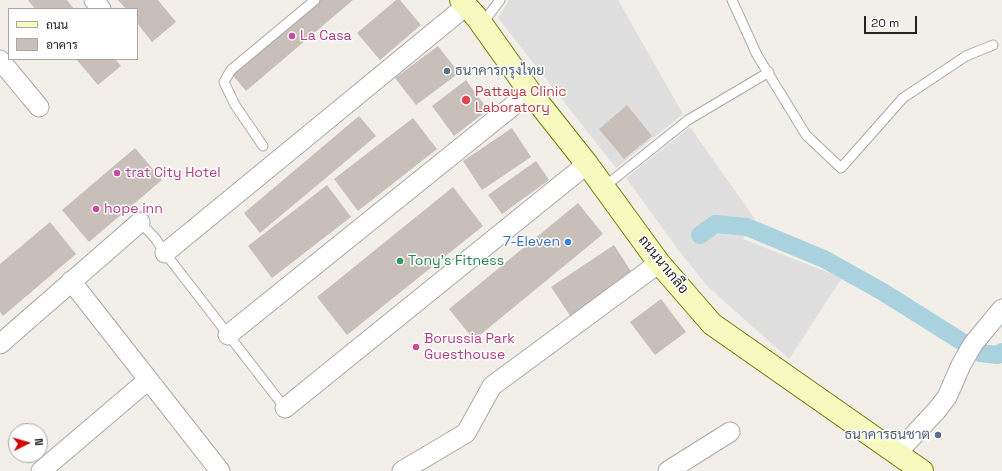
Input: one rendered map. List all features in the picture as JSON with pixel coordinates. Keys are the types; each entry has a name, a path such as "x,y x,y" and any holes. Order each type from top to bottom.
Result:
{"street":[{"path":"94,0 100,8"},
{"path":"165,253 464,3"},
{"name":"ถนนนาเกลือ","path":"464,3 482,25 530,92 587,164 658,263 712,324 922,471"},
{"path":"0,60 39,108"},
{"path":"228,335 530,92"},
{"path":"285,408 587,164"},
{"path":"0,344 140,222"},
{"path":"402,471 466,433 492,386 658,263"},
{"path":"71,281 217,470"},
{"path":"897,453 947,397 968,351 1002,309"},
{"path":"41,471 148,380"},
{"path":"668,471 690,465 730,432"}],"lane":[{"path":"263,146 235,105 224,82 231,70 315,0"},
{"path":"482,25 500,0"},
{"path":"732,0 758,55 806,135 841,168 903,98 966,56 993,45"},
{"path":"604,187 688,120 769,72"},
{"path":"140,222 155,238 285,408"}],"shaded area":[{"path":"509,0 618,0 683,114 616,168 498,18"},
{"path":"690,127 755,219 743,239 842,278 789,359 708,287 679,251 626,178"}],"building":[{"path":"28,0 67,0 73,8 34,8"},
{"path":"118,0 158,0 176,22 152,42 138,24 138,8 125,8"},
{"name":"La Casa","path":"316,0 353,0 246,91 231,73"},
{"path":"396,0 400,0 421,25 380,60 357,33"},
{"path":"438,46 459,73 416,105 395,78"},
{"path":"77,60 116,60 121,66 98,85"},
{"path":"466,80 488,110 454,136 432,106"},
{"path":"627,105 652,136 624,159 599,129"},
{"path":"359,116 376,136 260,233 244,213"},
{"path":"413,118 437,149 358,211 334,179"},
{"path":"512,128 531,157 482,190 463,161"},
{"path":"135,148 162,180 89,242 62,210"},
{"path":"536,161 549,180 502,214 488,195"},
{"path":"327,185 351,217 272,278 248,246"},
{"name":"Tony's Fitness","path":"453,187 483,226 347,335 317,297"},
{"path":"578,203 603,234 474,340 449,309"},
{"path":"50,222 76,254 3,316 0,312 0,264"},
{"path":"614,245 634,276 571,317 551,287"},
{"path":"661,299 686,332 655,355 630,322"}],"waterway":[{"path":"700,235 715,224 747,227 824,259 883,292 980,353 998,355 1002,352"}],"place":[{"name":"La Casa","path":"292,36"},
{"name":"ธนาคารกรุงไทย","path":"447,71"},
{"name":"Pattaya Clinic Laboratory","path":"466,100"},
{"name":"trat City Hotel","path":"117,173"},
{"name":"hope inn","path":"96,209"},
{"name":"7-Eleven","path":"568,242"},
{"name":"Tony's Fitness","path":"400,261"},
{"name":"Borussia Park Guesthouse","path":"416,347"},
{"name":"ธนาคารธนชาต","path":"938,435"}]}
